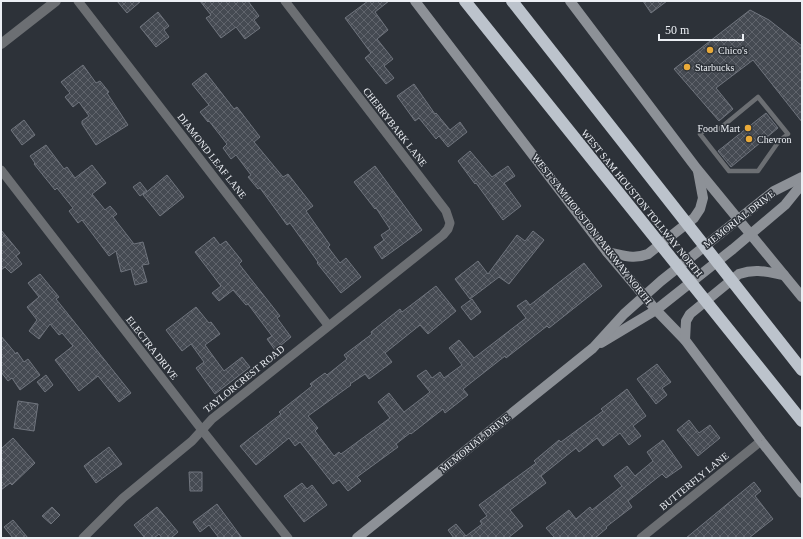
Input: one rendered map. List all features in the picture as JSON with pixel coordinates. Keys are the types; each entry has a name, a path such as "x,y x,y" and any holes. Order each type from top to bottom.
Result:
{"highway":[{"name":"WEST SAM HOUSTON TOLLWAY NORTH","path":"465,1 802,421"},
{"path":"512,1 802,370"}],"main road":[{"name":"WEST SAM HOUSTON PARKWAY NORTH","path":"415,1 608,252 656,310 685,340 802,493"},
{"path":"570,1 697,169 802,297"},
{"path":"608,252 633,258 648,254 694,218 700,209 704,198 697,169"},
{"name":"MEMORIAL DRIVE","path":"357,538 593,348 624,314 661,281 774,191 802,177"},
{"name":"MEMORIAL DRIVE","path":"593,348 625,330 675,296 751,235 785,205 802,184"},
{"path":"685,340 686,321 690,314 739,274 747,271 758,270 784,275"}],"street":[{"path":"1,44 56,1"},
{"name":"DIAMOND LEAF LANE","path":"78,1 328,325"},
{"name":"CHERRYBARK LANE","path":"285,1 449,216 450,223 448,229 443,235 409,262"},
{"name":"ELECTRA DRIVE","path":"1,170 202,430 288,538"},
{"name":"TAYLORCREST ROAD","path":"84,538 122,498 192,441 212,419 328,325 409,262"},
{"name":"BUTTERFLY LANE","path":"641,538 761,441"}],"lane":[{"path":"758,97 788,134 778,141 758,171 729,171 700,134 706,129 718,130 758,97"}],"building":[{"path":"117,1 141,1 127,13"},
{"path":"200,1 248,1 259,16 254,20 260,28 245,39 236,27 221,38 206,18 211,15"},
{"path":"368,1 389,1 375,12 388,30 377,39 393,59 384,66 394,78 386,84 365,58 371,53 345,18"},
{"path":"643,1 667,1 651,13"},
{"path":"750,10 769,20 802,46 802,122 753,60 716,88 733,109 719,121 674,69"},
{"path":"158,12 169,26 164,30 169,37 156,47 140,27"},
{"path":"83,65 96,83 100,81 109,92 107,93 128,125 96,145 82,124 82,121 89,116 79,102 73,107 65,97 70,93 61,82"},
{"path":"206,73 234,109 237,107 260,137 254,142 283,177 288,174 313,206 306,211 330,245 328,247 340,263 346,258 361,277 341,293 317,263 318,262 290,223 287,225 260,188 258,189 248,177 251,175 236,155 231,159 223,148 227,144 200,112 209,105 192,84"},
{"path":"414,84 435,114 436,113 450,130 460,122 467,132 448,147 439,136 436,139 419,118 415,121 397,96"},
{"name":"Chevron","path":"766,113 778,128 731,167 718,151"},
{"path":"24,120 35,135 22,145 11,130"},
{"path":"46,145 64,169 67,167 75,178 92,165 106,183 92,194 105,210 110,206 117,214 113,217 134,244 143,242 149,264 142,265 147,282 135,285 131,269 121,272 116,251 109,256 82,220 78,223 69,211 73,208 57,188 55,190 34,164 35,163 30,156"},
{"path":"470,151 492,177 508,166 515,176 504,183 521,206 503,220 458,161"},
{"path":"375,166 422,230 382,259 374,247 384,240 381,235 390,229 376,208 375,209 354,182"},
{"path":"167,175 184,197 160,216 143,195"},
{"path":"140,182 147,191 140,196 133,187"},
{"path":"1,230 20,253 16,256 22,264 11,273 5,267 1,270"},
{"path":"533,231 544,240 509,284 499,277 470,299 455,279 478,261 488,274 517,235 525,241"},
{"path":"214,237 220,245 226,241 242,261 239,264 280,316 277,318 291,337 275,350 267,339 272,336 248,304 246,305 233,290 219,301 212,293 221,286 195,252"},
{"path":"584,263 602,286 549,328 547,326 463,389 468,395 445,413 443,409 396,444 398,447 357,477 361,481 348,491 339,480 333,484 300,442 295,446 289,438 256,465 240,446 281,414 279,412 312,386 310,384 325,373 327,375 347,359 344,355 372,334 371,332 400,309 402,312 436,286 456,311 428,334 420,325 385,353 392,362 369,379 365,374 308,416 318,428 315,431 334,456 339,452 341,454 390,418 378,402 389,393 404,412 430,392 417,376 426,370 432,378 440,372 444,378 462,365 449,348 459,340 474,358 526,318 517,306 526,300 530,305"},
{"path":"40,274 59,297 56,299 131,393 119,402 98,376 79,391 55,360 73,346 62,333 59,335 50,324 39,339 29,331 37,320 27,307 39,297 28,283"},
{"path":"472,299 481,312 471,320 461,307"},
{"path":"196,307 209,323 211,322 220,334 205,345 224,371 242,357 250,367 215,394 196,368 204,362 191,344 182,351 166,330"},
{"path":"1,336 16,354 17,352 24,362 28,359 40,375 20,390 12,378 8,381 1,372"},
{"path":"657,364 671,382 662,388 667,395 656,404 637,379"},
{"path":"46,375 53,385 45,392 37,382"},
{"path":"627,389 646,416 633,426 641,436 629,445 620,433 603,446 597,438 579,452 576,448 541,476 546,483 510,510 523,526 508,538 454,538 448,530 456,524 466,536 482,524 480,521 487,516 479,505 536,463 534,461 559,440 561,442 603,411 601,409"},
{"path":"18,401 38,404 34,431 14,428"},
{"path":"689,420 699,433 710,425 720,438 698,456 677,430"},
{"path":"13,438 35,463 12,485 10,483 1,490 1,449"},
{"path":"663,440 682,467 666,478 662,474 628,501 632,507 606,527 607,528 595,538 555,538 546,528 569,510 576,519 590,507 592,510 622,486 614,476 627,466 635,476 653,461 647,452"},
{"path":"109,447 122,464 96,483 84,466"},
{"path":"189,472 202,472 202,491 190,491"},
{"path":"754,482 761,491 755,496 773,519 749,538 686,538"},
{"path":"302,483 307,489 312,485 327,505 304,522 284,496"},
{"path":"217,504 242,538 219,538 209,525 200,532 193,522"},
{"path":"52,507 60,515 51,524 42,516"},
{"path":"157,507 178,532 171,538 162,538 159,534 154,538 145,538 134,525"},
{"path":"13,520 28,538 13,538 4,527"}],"place":[{"name":"Chico's","path":"710,50"},
{"name":"Starbucks","path":"687,67"},
{"name":"Food Mart","path":"748,128"},
{"name":"Chevron","path":"749,139"}]}
